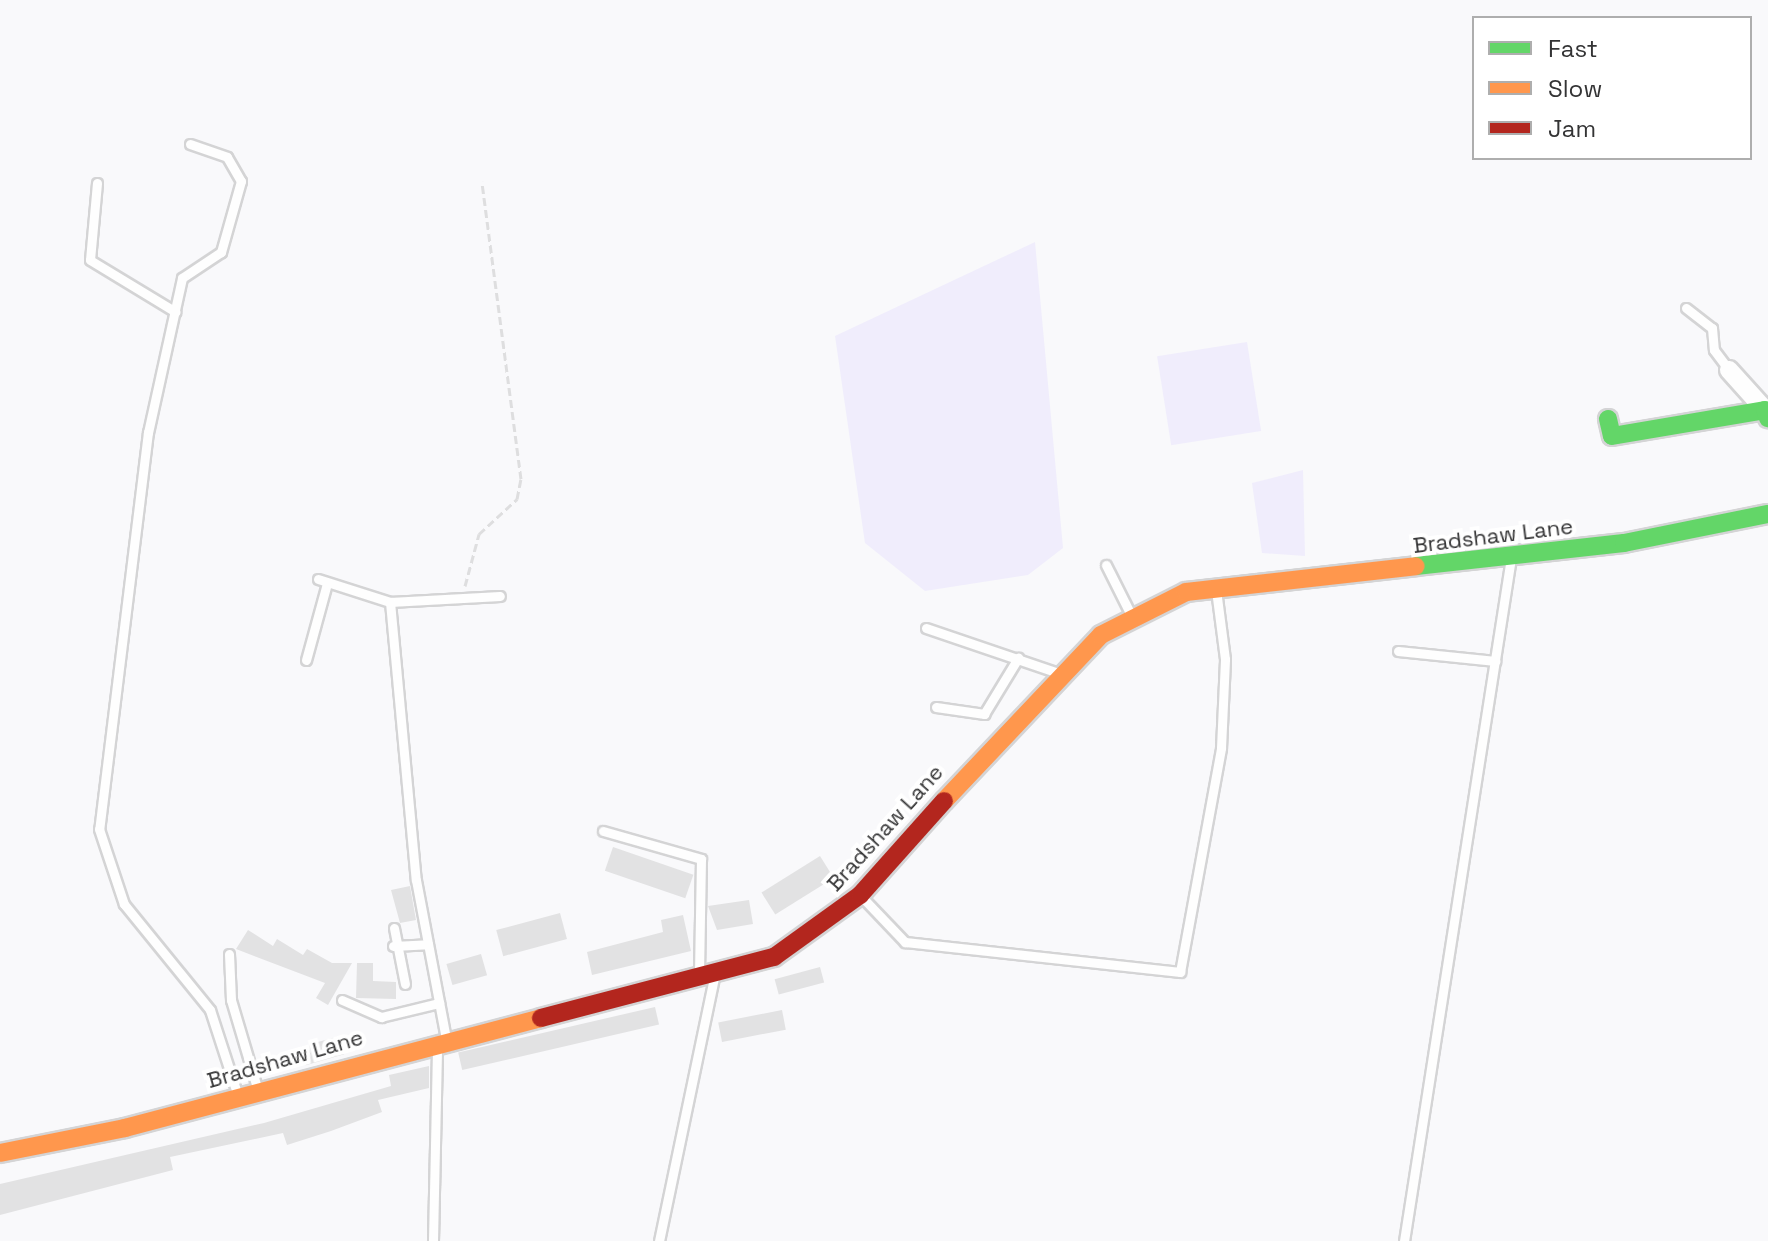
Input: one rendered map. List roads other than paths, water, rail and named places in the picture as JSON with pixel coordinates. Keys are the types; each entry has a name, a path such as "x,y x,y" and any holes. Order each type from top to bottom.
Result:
{"street":[{"path":"1729,370 1767,414"},
{"path":"1608,419 1612,436 1767,414"},
{"name":"Bradshaw Lane","path":"0,1153 238,1098 442,1040 706,979 774,957 860,895 1058,674 1132,617 1216,587 1511,558 1768,514"}],"lane":[{"path":"190,144 227,157 241,181 226,243 190,266 148,432 99,829 124,904 210,1010 238,1098"},
{"path":"97,183 90,260 176,312"},
{"path":"1686,308 1712,328 1714,350 1729,370"},
{"path":"1404,1241 1511,558"},
{"path":"1106,565 1132,617"},
{"path":"306,660 322,581 390,602 500,596"},
{"path":"860,895 905,942 1180,972 1221,748 1225,659 1216,587"},
{"path":"390,602 428,944 442,1040 433,1241"},
{"path":"926,628 1058,674"},
{"path":"1398,651 1495,661"},
{"path":"936,707 984,714 1018,658"},
{"path":"603,831 701,859 706,979 659,1241"},
{"path":"394,928 393,946 405,984"},
{"path":"393,946 428,944"},
{"path":"229,954 231,1000 258,1092"},
{"path":"342,1000 381,1017 439,1003"}]}
